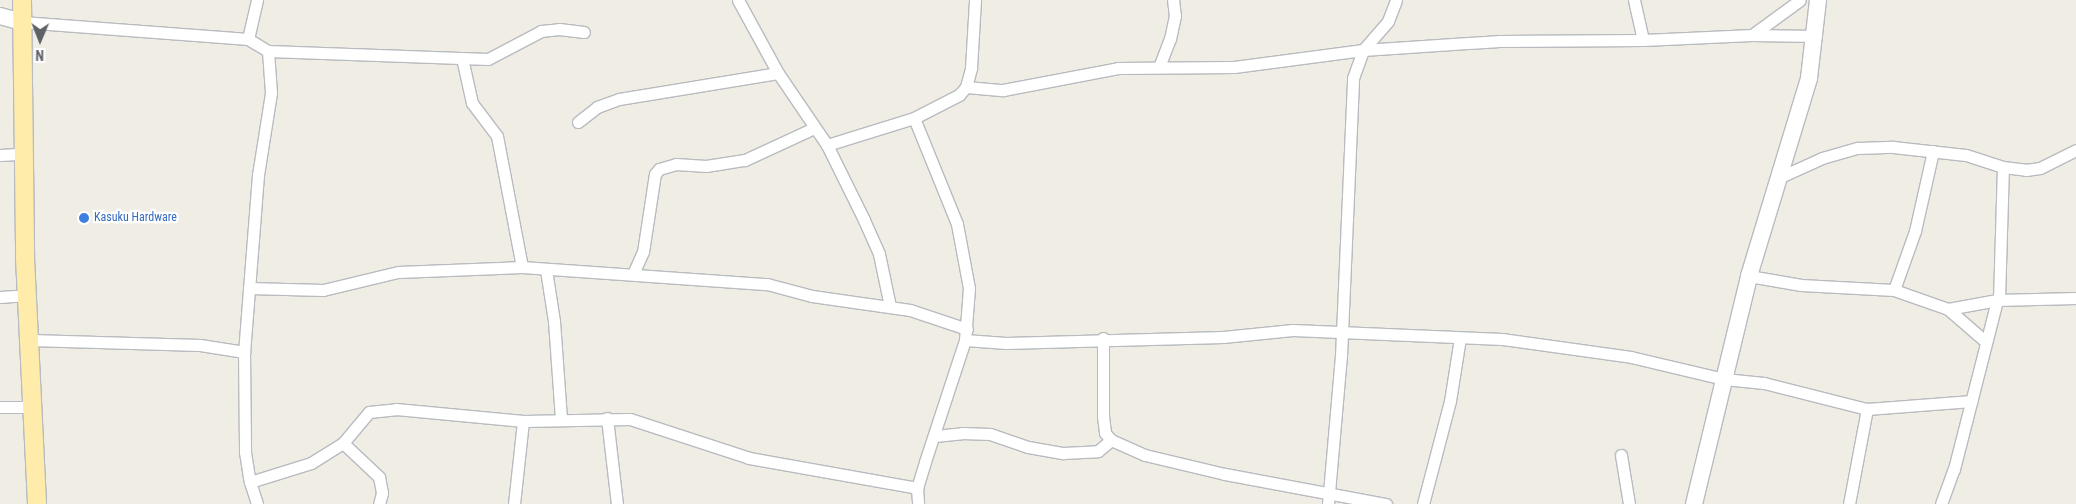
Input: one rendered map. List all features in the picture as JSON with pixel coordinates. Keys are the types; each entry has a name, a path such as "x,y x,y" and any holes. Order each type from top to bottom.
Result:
{"main road":[{"path":"22,0 22,154 37,504"}],"street":[{"path":"248,39 257,0"},
{"path":"738,0 778,73 827,145 872,238 890,306"},
{"path":"827,145 914,118 946,104 966,87 974,42 975,0"},
{"path":"1159,67 1172,31 1175,16 1173,0"},
{"path":"1328,498 1342,332 1353,78 1363,50 1388,20 1396,0"},
{"path":"1634,0 1643,40"},
{"path":"1752,35 1800,0"},
{"path":"1694,504 1749,276 1808,78 1816,36 1818,0"},
{"path":"0,16 22,22 248,39 268,51 488,59 526,37 550,29 584,32"},
{"path":"966,87 1003,90 1100,70 1159,67 1234,67 1363,50 1554,39 1643,40 1752,35 1816,36"},
{"path":"258,504 250,482 243,412 244,352 258,175 271,93 268,51"},
{"path":"462,58 472,103 491,124 497,136 522,267"},
{"path":"578,122 597,107 612,101 778,73"},
{"path":"914,118 942,183 966,259 969,288 966,335 917,488 918,504"},
{"path":"633,274 644,252 655,174 660,168 676,164 706,166 745,160 814,128"},
{"path":"1778,178 1822,158 1858,148 1933,151 1966,155 2003,167 2026,170 2040,168 2076,150"},
{"path":"1894,290 1915,232 1933,151"},
{"path":"0,155 22,154"},
{"path":"1941,504 1972,401 1985,341 1998,300 2003,167"},
{"path":"249,288 323,290 398,272 522,267 633,274 767,284 812,296 890,306 933,316 966,335 1006,343 1103,338 1223,337 1292,330 1460,338 1578,348 1724,379 1764,383 1867,409 1972,401"},
{"path":"546,270 554,321 561,419"},
{"path":"1749,276 1801,285 1894,290 1948,309 1985,341"},
{"path":"0,297 27,295"},
{"path":"1948,309 1998,300 2076,298"},
{"path":"1103,338 1104,433 1111,440 1145,455 1328,498 1386,504"},
{"path":"1423,504 1450,401 1460,338"},
{"path":"30,340 200,345 244,352"},
{"path":"0,407 34,407"},
{"path":"250,482 311,463 343,443 362,417 380,409 430,410 523,421 607,418 647,423 686,439 749,458 917,488"},
{"path":"1849,504 1867,409"},
{"path":"607,418 616,504"},
{"path":"514,504 523,421"},
{"path":"935,436 962,432 990,434 1028,447 1063,453 1098,450 1111,440"},
{"path":"343,443 379,477 382,493 379,504"},
{"path":"1621,455 1629,504"}],"place":[{"name":"Kasuku Hardware","path":"84,218"}]}
